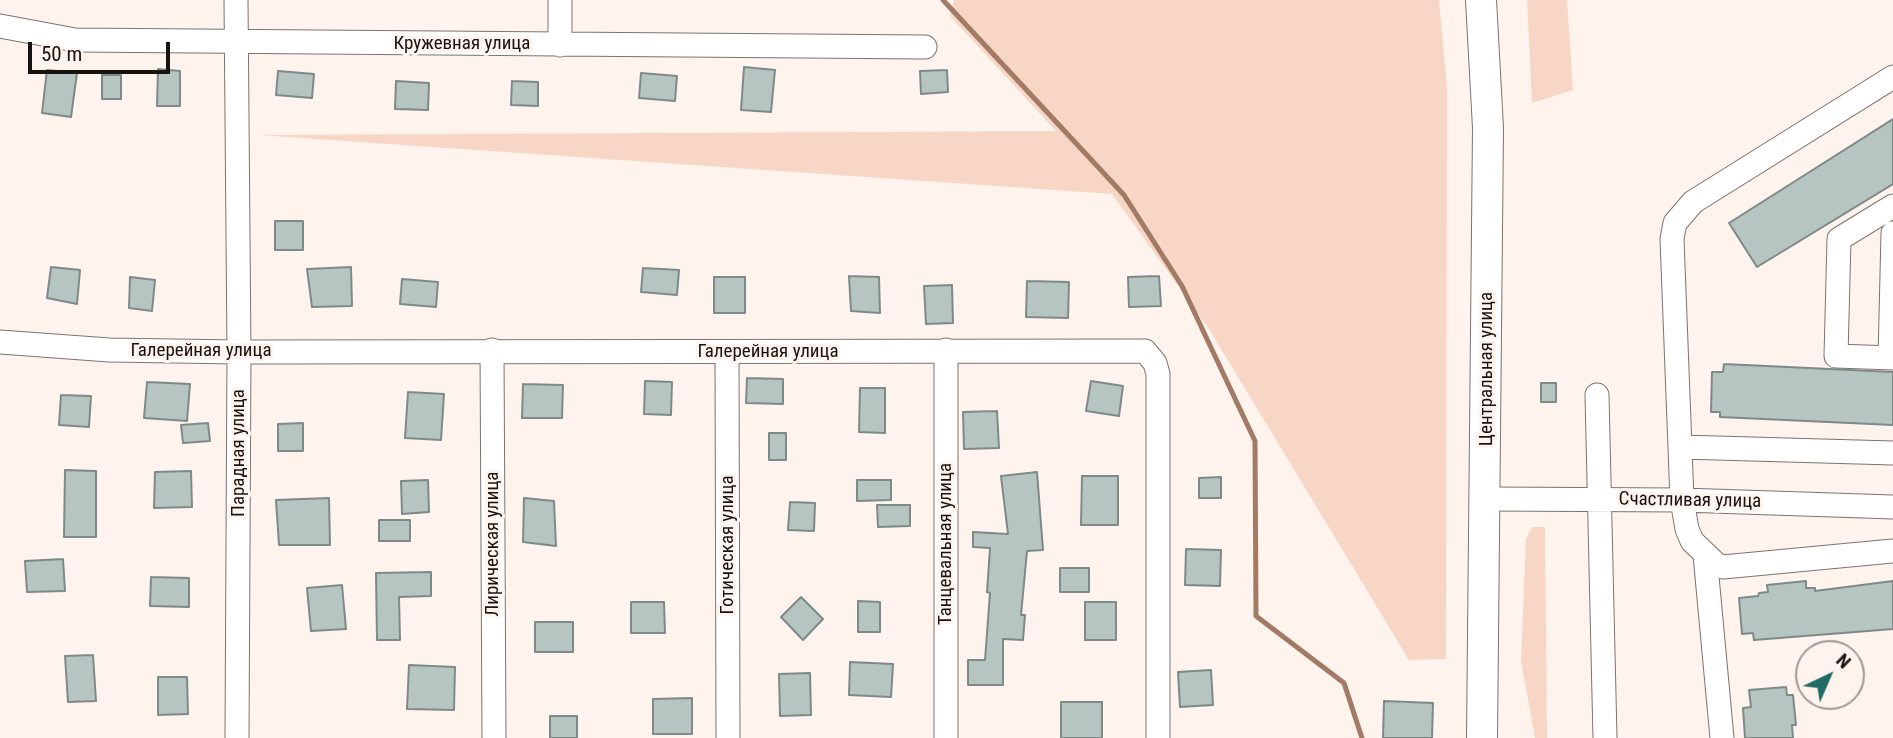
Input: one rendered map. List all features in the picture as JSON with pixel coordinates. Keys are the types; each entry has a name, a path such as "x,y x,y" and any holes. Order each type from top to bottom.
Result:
{"main road":[{"name":"Центральная улица","path":"1481,0 1488,128 1482,738"}],"street":[{"name":"Парадная улица","path":"236,0 239,352 237,738"},
{"path":"560,0 560,45"},
{"name":"Кружевная улица","path":"0,26 75,40 925,47"},
{"path":"1893,77 1693,202 1675,223 1672,239 1682,500 1687,529 1705,555 1723,567 1893,551"},
{"path":"1893,206 1839,239 1836,356 1892,358 1893,233"},
{"name":"Галерейная улица","path":"0,342 109,351 1145,351 1155,362 1158,373 1158,738"},
{"name":"Лирическая улица","path":"492,350 494,738"},
{"name":"Танцевальная улица","path":"946,350 946,738"},
{"name":"Готическая улица","path":"727,353 729,738"},
{"path":"1597,395 1605,738"},
{"path":"1681,447 1893,453"},
{"name":"Счастливая улица","path":"1486,499 1599,498 1893,507"},
{"path":"1705,555 1722,738"}],"shaded area":[{"path":"954,0 1439,0 1447,88 1446,659 1409,660 1209,329 1112,194 259,135 1056,131 950,16"},
{"path":"1527,0 1567,0 1573,90 1532,103"},
{"path":"1532,527 1545,527 1547,738 1535,738 1521,661 1526,539"}],"building":[{"path":"744,67 775,70 771,112 741,110"},
{"path":"158,69 180,71 180,106 157,106"},
{"path":"47,70 77,73 71,117 42,113"},
{"path":"947,70 948,92 921,94 920,71"},
{"path":"278,71 314,74 312,98 276,95"},
{"path":"641,73 677,76 675,101 639,98"},
{"path":"102,75 121,75 121,99 102,99"},
{"path":"396,81 429,83 428,110 395,109"},
{"path":"512,81 538,82 538,106 511,105"},
{"path":"1893,119 1893,184 1757,267 1729,223"},
{"path":"275,221 303,221 303,250 275,250"},
{"path":"51,267 80,270 77,304 47,298"},
{"path":"351,267 352,306 312,307 307,269"},
{"path":"643,268 679,270 677,295 641,292"},
{"path":"849,276 879,277 880,313 851,311"},
{"path":"1159,276 1161,306 1129,307 1128,277"},
{"path":"130,277 155,280 152,311 129,308"},
{"path":"714,277 745,277 745,313 714,313"},
{"path":"402,279 438,282 436,307 400,304"},
{"path":"1027,281 1069,282 1068,318 1026,317"},
{"path":"952,285 953,323 926,324 924,286"},
{"path":"1724,364 1893,372 1893,425 1720,417 1720,412 1711,412 1712,372 1723,372"},
{"path":"747,378 783,379 783,404 746,403"},
{"path":"645,381 672,382 671,415 644,414"},
{"path":"1091,381 1123,386 1119,416 1086,411"},
{"path":"147,382 190,384 187,421 144,418"},
{"path":"1541,383 1556,383 1556,402 1541,402"},
{"path":"523,384 563,385 562,418 522,418"},
{"path":"860,388 885,388 885,433 859,432"},
{"path":"408,392 444,394 441,440 405,438"},
{"path":"61,395 91,396 89,427 59,425"},
{"path":"997,411 999,448 964,449 963,412"},
{"path":"208,423 210,441 183,443 181,425"},
{"path":"303,423 303,451 278,451 278,424"},
{"path":"769,433 786,433 786,460 769,460"},
{"path":"65,470 96,471 96,537 64,537"},
{"path":"191,471 192,507 154,508 155,472"},
{"path":"1037,472 1043,550 1027,551 1021,615 1025,615 1023,640 1003,639 1003,685 968,685 968,660 985,660 990,593 987,592 990,548 973,547 973,532 1008,534 1001,476"},
{"path":"1082,476 1118,476 1118,525 1081,525"},
{"path":"1221,477 1221,498 1199,498 1199,478"},
{"path":"428,480 429,512 402,514 401,481"},
{"path":"857,480 891,480 891,500 857,501"},
{"path":"329,498 330,545 279,545 276,500"},
{"path":"524,498 554,501 556,546 523,542"},
{"path":"790,502 815,503 814,531 788,530"},
{"path":"877,505 910,505 910,526 878,527"},
{"path":"379,520 410,520 410,541 379,541"},
{"path":"1186,549 1221,550 1220,586 1185,585"},
{"path":"63,559 65,591 27,592 25,561"},
{"path":"1060,568 1089,568 1089,592 1060,592"},
{"path":"431,572 431,596 399,597 400,640 377,640 376,573"},
{"path":"151,577 189,578 189,607 150,606"},
{"path":"1806,581 1806,588 1815,588 1815,591 1893,581 1893,629 1754,640 1753,633 1742,634 1739,598 1768,592 1767,585"},
{"path":"342,585 346,629 311,631 307,588"},
{"path":"801,597 823,619 803,640 781,617"},
{"path":"858,601 880,602 880,632 858,632"},
{"path":"631,602 664,602 665,633 631,633"},
{"path":"1085,602 1116,602 1116,640 1085,640"},
{"path":"535,622 573,622 573,652 535,652"},
{"path":"93,655 96,701 68,702 65,656"},
{"path":"850,662 893,664 891,697 849,695"},
{"path":"409,665 455,667 454,710 407,709"},
{"path":"1211,670 1213,705 1180,707 1178,672"},
{"path":"810,673 811,715 780,716 779,674"},
{"path":"158,677 187,677 188,714 158,715"},
{"path":"1786,687 1787,695 1793,695 1796,725 1792,725 1793,738 1745,738 1743,708 1751,707 1749,690"},
{"path":"692,698 692,734 653,734 653,699"},
{"path":"1384,701 1433,703 1432,738 1383,738"},
{"path":"1061,702 1102,702 1102,738 1061,738"},
{"path":"550,716 577,716 577,738 550,738"}],"waterway":[{"path":"943,0 1124,195 1182,286 1255,441 1256,616 1344,683 1362,738"}]}
